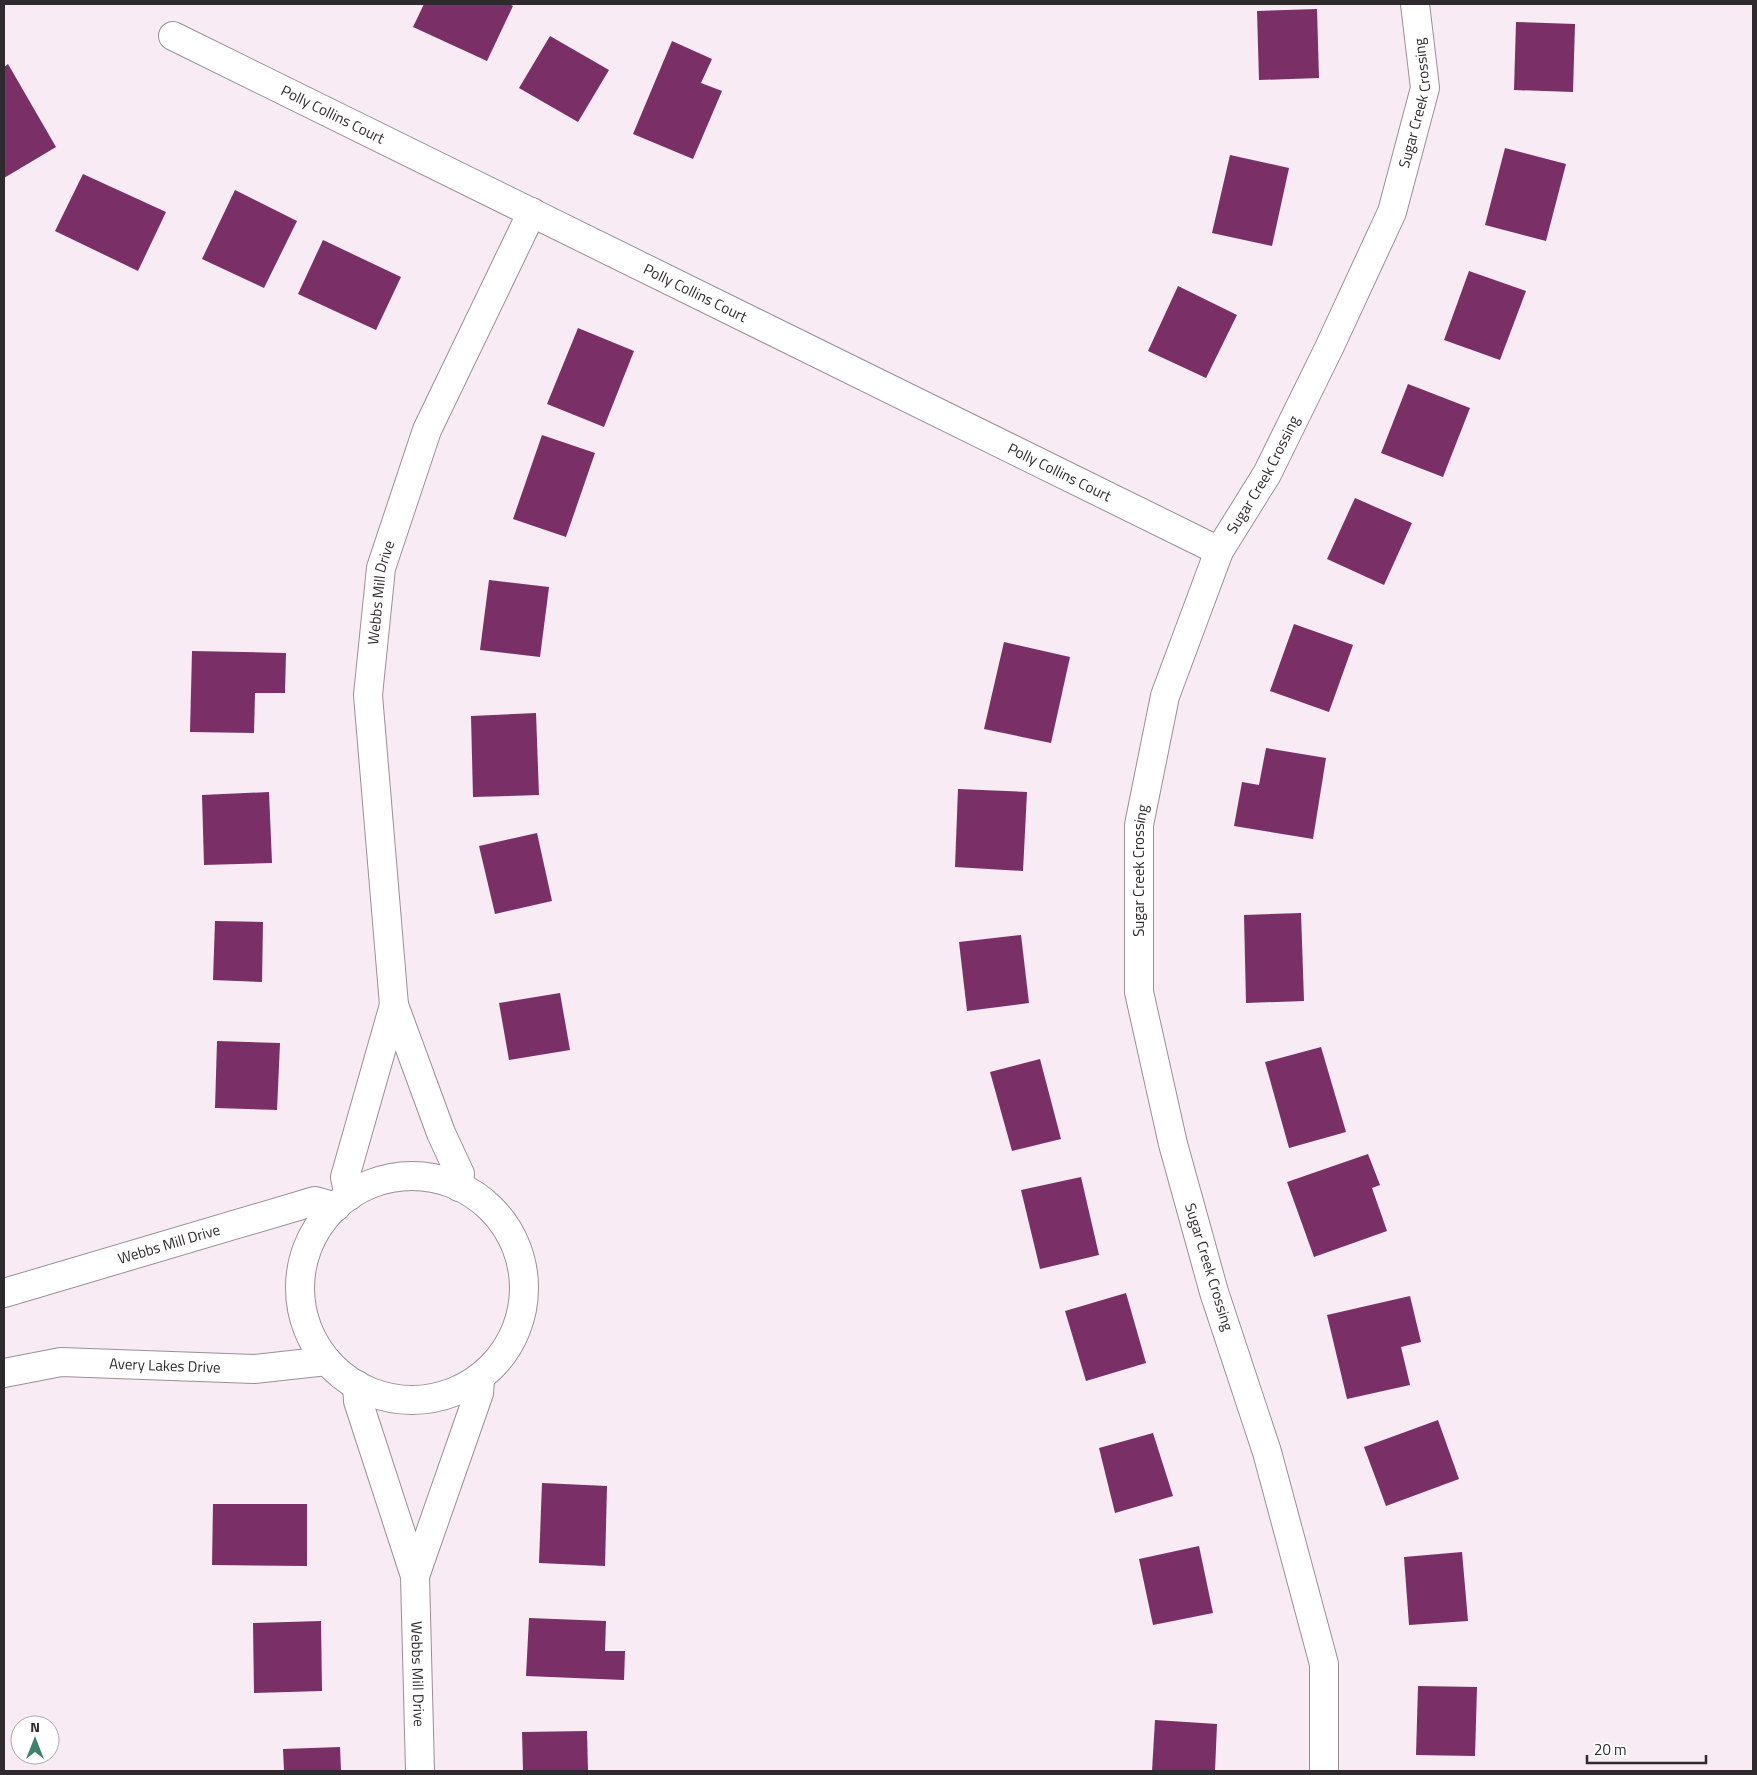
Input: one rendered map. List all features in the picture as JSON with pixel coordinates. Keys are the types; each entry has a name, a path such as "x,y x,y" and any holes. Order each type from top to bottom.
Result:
{"street":[{"name":"Sugar Creek Crossing","path":"1324,1771 1324,1664 1267,1452 1214,1292 1173,1144 1139,992 1139,825 1165,696 1219,551 1267,474 1329,348 1392,212 1425,88 1414,4"},
{"name":"Polly Collins Court","path":"173,36 1219,551"},
{"name":"Webbs Mill Drive","path":"459,1187 460,1174 441,1133 394,1005 368,695 381,568 427,430 532,212"},
{"name":"Webbs Mill Drive","path":"4,1293 315,1201 342,1202 345,1177 394,1005"},
{"path":"391,1177 430,1177 459,1187 467,1190 498,1214 518,1248 525,1286 520,1321 505,1353 480,1379 449,1395 414,1401 378,1396 346,1380 321,1355 304,1323 299,1288 306,1250 325,1216 355,1191 391,1177"},
{"name":"Avery Lakes Drive","path":"4,1373 61,1362 254,1369 327,1361"},
{"name":"Webbs Mill Drive","path":"415,1576 479,1393 480,1379"},
{"name":"Webbs Mill Drive","path":"357,1386 358,1401 415,1576 420,1771"}],"building":[{"path":"424,4 509,4 513,6 487,61 413,27"},
{"path":"1317,9 1319,78 1259,80 1257,11"},
{"path":"1516,22 1575,24 1573,92 1514,90"},
{"path":"550,36 609,70 578,122 519,88"},
{"path":"672,41 712,59 701,83 722,91 693,159 633,134"},
{"path":"8,64 56,147 4,178 4,67"},
{"path":"1505,148 1566,164 1546,241 1485,225"},
{"path":"1230,155 1289,168 1272,246 1212,233"},
{"path":"83,174 166,212 138,271 55,231"},
{"path":"235,190 297,221 264,288 202,259"},
{"path":"323,240 401,277 376,330 298,294"},
{"path":"1469,271 1526,291 1500,360 1444,340"},
{"path":"1178,286 1237,315 1206,378 1148,351"},
{"path":"578,328 634,351 604,427 547,404"},
{"path":"1408,384 1470,408 1443,477 1381,453"},
{"path":"542,435 595,453 566,537 513,519"},
{"path":"1355,498 1412,523 1384,585 1327,559"},
{"path":"489,580 549,587 540,657 480,650"},
{"path":"1294,624 1353,645 1329,712 1270,691"},
{"path":"1004,642 1070,657 1051,743 984,729"},
{"path":"192,651 286,653 285,693 255,693 254,733 190,732"},
{"path":"536,713 539,795 473,797 471,716"},
{"path":"1266,748 1326,758 1313,839 1234,826 1242,782 1259,785"},
{"path":"958,789 1027,792 1023,871 955,867"},
{"path":"269,792 272,863 204,865 202,795"},
{"path":"537,833 552,901 495,914 479,846"},
{"path":"1301,913 1304,1001 1246,1003 1244,915"},
{"path":"215,921 263,922 262,982 213,980"},
{"path":"1021,935 1029,1003 967,1011 959,942"},
{"path":"560,993 570,1050 509,1060 499,1003"},
{"path":"217,1041 280,1043 277,1110 215,1108"},
{"path":"1321,1047 1346,1132 1289,1148 1265,1062"},
{"path":"1040,1059 1061,1139 1012,1151 990,1072"},
{"path":"1368,1154 1380,1185 1372,1188 1387,1231 1314,1257 1287,1182"},
{"path":"1081,1177 1099,1255 1040,1269 1021,1190"},
{"path":"1126,1293 1146,1363 1086,1381 1065,1311"},
{"path":"1410,1296 1421,1342 1401,1347 1410,1385 1347,1399 1327,1315"},
{"path":"1438,1420 1459,1479 1386,1506 1364,1447"},
{"path":"1153,1433 1173,1496 1115,1513 1099,1448"},
{"path":"542,1483 607,1486 605,1566 539,1563"},
{"path":"213,1504 307,1504 307,1566 212,1565"},
{"path":"1199,1546 1213,1613 1153,1625 1139,1559"},
{"path":"1462,1552 1468,1621 1409,1625 1404,1557"},
{"path":"529,1618 606,1621 605,1651 625,1651 624,1680 526,1676"},
{"path":"321,1621 322,1691 254,1693 253,1623"},
{"path":"1418,1686 1477,1687 1475,1756 1416,1755"},
{"path":"1155,1720 1217,1724 1215,1771 1152,1771"},
{"path":"587,1731 588,1771 523,1771 522,1732"},
{"path":"340,1747 341,1771 284,1771 283,1749"}]}
